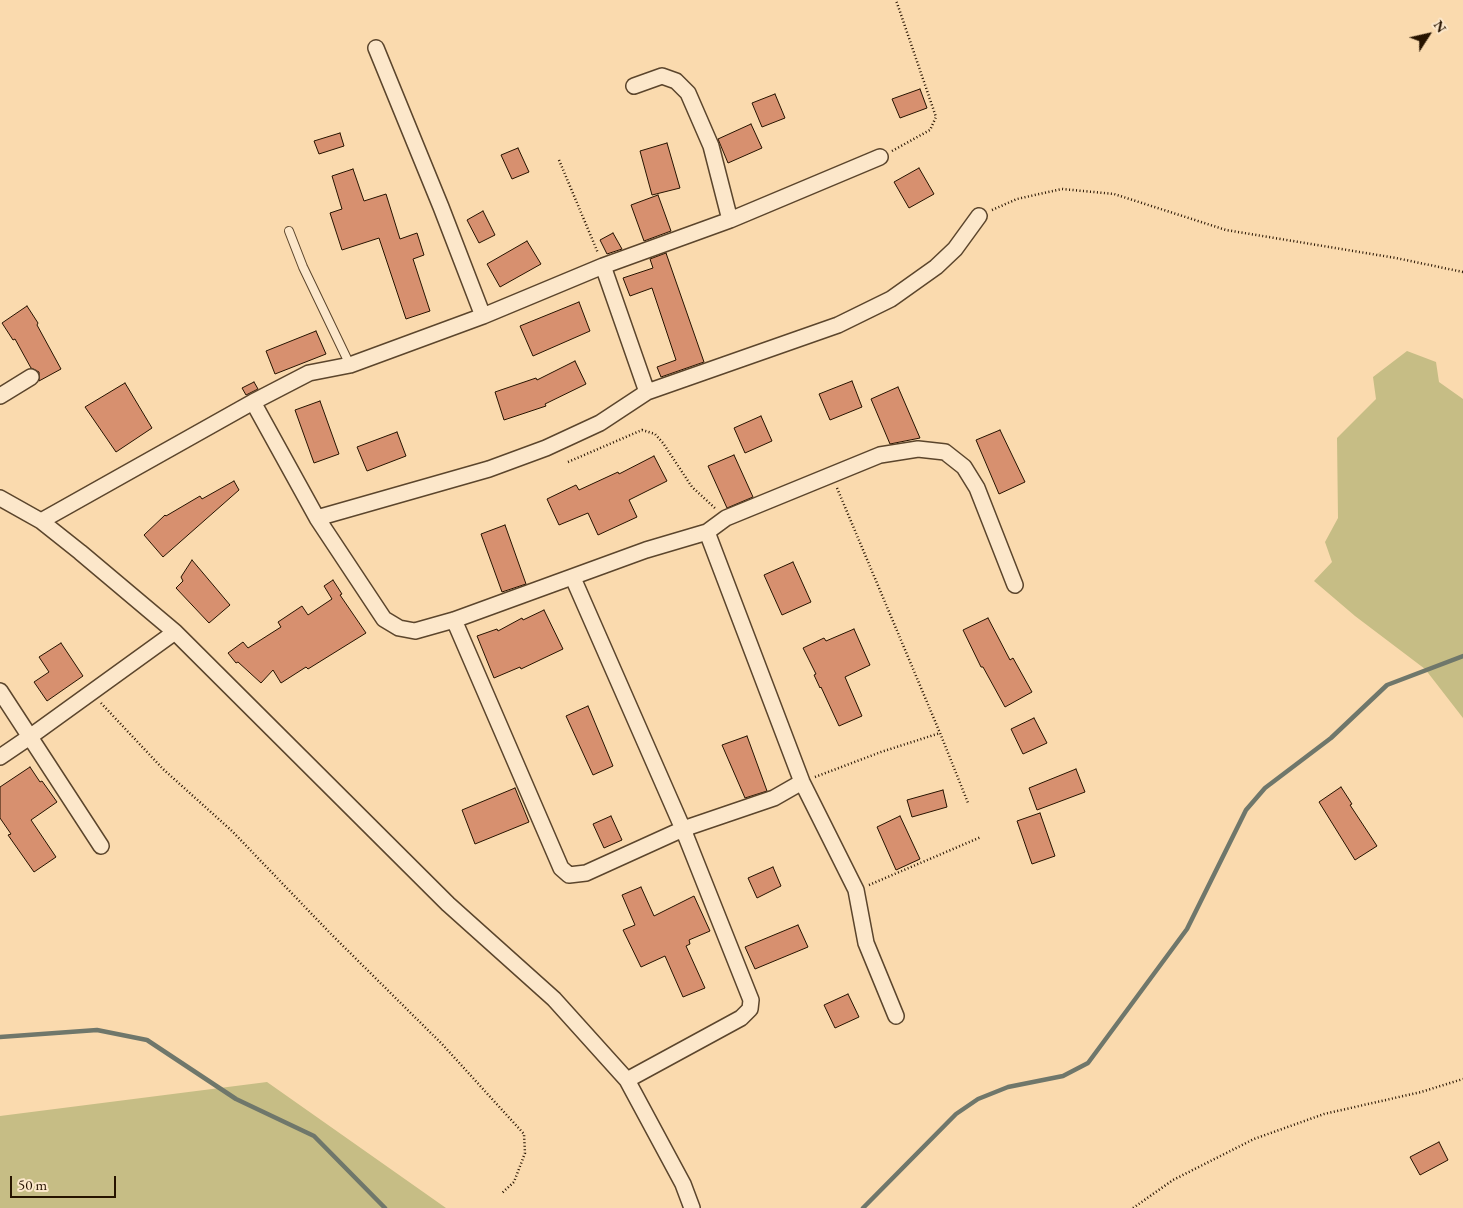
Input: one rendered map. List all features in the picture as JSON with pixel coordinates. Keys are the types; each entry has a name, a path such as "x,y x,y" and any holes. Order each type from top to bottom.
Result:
{"street":[{"path":"376,48 441,207 482,316"},
{"path":"634,86 662,76 676,80 688,93 711,146 730,220"},
{"path":"41,521 253,402 309,373 350,365 482,316 603,266 730,220 880,157"},
{"path":"317,518 489,469 546,448 600,423 646,392 838,325 891,299 936,267 955,249 979,216"},
{"path":"603,266 646,392"},
{"path":"0,396 30,378"},
{"path":"253,402 317,518 384,618 399,628 415,631 454,620 646,550 707,532 726,518 880,455 918,449 945,452 964,467 977,488 1015,586"},
{"path":"0,498 41,521 174,632 448,904 554,999 627,1080 683,1184 692,1208"},
{"path":"707,532 802,782 856,890 866,943 896,1016"},
{"path":"573,578 683,829 751,1000 750,1010 741,1018 627,1080"},
{"path":"454,620 561,868 570,875 586,873 683,829 774,798 802,782"},
{"path":"0,757 174,632"},
{"path":"0,691 101,846"}],"lane":[{"path":"289,231 303,267 350,365"}],"path":[{"path":"880,157 930,130 936,117 896,0"},
{"path":"559,160 603,266"},
{"path":"979,216 1018,199 1062,189 1114,194 1226,230 1396,258 1463,272"},
{"path":"568,462 642,430 655,434 664,443 692,487 726,518"},
{"path":"832,475 968,803"},
{"path":"91,693 163,769 232,832 330,933 436,1037 524,1134 525,1153 514,1182 502,1193"},
{"path":"802,782 881,752 940,733"},
{"path":"856,890 981,838"},
{"path":"1133,1208 1173,1180 1254,1139 1324,1114 1421,1092 1463,1079"}],"shaded area":[{"path":"1407,351 1436,362 1439,382 1463,399 1463,718 1425,669 1355,616 1314,581 1332,562 1325,542 1338,518 1337,438 1376,399 1373,377"},
{"path":"267,1082 446,1208 0,1208 0,1116"}],"building":[{"path":"920,89 927,108 900,118 892,99"},
{"path":"775,94 785,118 762,127 752,103"},
{"path":"751,124 762,148 728,163 718,139"},
{"path":"340,133 344,146 319,154 314,141"},
{"path":"667,143 680,188 652,195 640,151"},
{"path":"518,148 529,172 512,179 501,155"},
{"path":"919,168 934,194 909,208 894,182"},
{"path":"353,169 364,201 386,194 400,239 417,233 424,255 413,259 430,311 406,319 379,238 342,250 330,213 342,209 332,176"},
{"path":"658,195 671,231 644,241 631,205"},
{"path":"483,211 495,235 479,243 467,220"},
{"path":"613,233 622,249 607,254 600,240"},
{"path":"527,241 541,264 500,287 487,264"},
{"path":"666,253 704,362 661,377 657,367 676,360 652,288 630,296 623,278 653,268 650,259"},
{"path":"579,302 590,331 533,356 520,326"},
{"path":"27,306 38,323 37,325 61,369 39,381 39,372 31,368 15,339 13,340 2,323"},
{"path":"316,331 326,354 275,374 266,351"},
{"path":"575,361 586,384 545,404 546,406 504,420 495,392 536,378 537,380"},
{"path":"852,381 862,407 830,420 819,394"},
{"path":"254,382 258,389 246,395 242,388"},
{"path":"125,383 152,428 116,452 85,407"},
{"path":"898,387 920,438 890,444 871,399"},
{"path":"320,401 339,454 314,463 295,410"},
{"path":"761,416 772,441 745,453 734,428"},
{"path":"1000,430 1025,482 999,494 976,440"},
{"path":"397,432 406,456 367,471 357,447"},
{"path":"734,455 753,497 727,508 708,466"},
{"path":"654,456 667,481 629,500 637,517 598,535 588,513 559,525 547,499 576,485 579,490 618,472 619,474"},
{"path":"234,481 239,490 163,557 144,535 165,515 200,496 202,499"},
{"path":"505,525 526,584 502,592 481,534"},
{"path":"192,560 230,605 209,623 176,588 183,581 181,577"},
{"path":"793,562 811,602 782,615 764,575"},
{"path":"333,580 342,594 340,595 366,633 308,669 306,667 281,683 273,670 261,683 238,662 236,663 228,653 243,642 248,648 281,627 278,622 302,606 308,615 332,599 324,586"},
{"path":"544,610 563,649 521,669 520,667 494,678 477,636 497,629 498,631 522,618 523,620"},
{"path":"988,618 1010,660 1013,658 1032,692 1005,707 983,667 981,667 963,630"},
{"path":"854,629 870,665 845,677 862,716 839,726 803,648 824,638 826,641"},
{"path":"61,643 83,676 47,701 34,682 49,672 39,657"},
{"path":"588,706 613,766 593,775 566,716"},
{"path":"1034,718 1047,743 1023,754 1011,729"},
{"path":"747,736 767,791 745,798 722,745"},
{"path":"30,767 57,802 31,820 56,857 34,872 8,835 11,834 0,818 0,787"},
{"path":"1076,769 1085,792 1037,810 1029,788"},
{"path":"1341,787 1352,804 1350,805 1377,846 1355,860 1319,802"},
{"path":"515,788 529,822 475,844 462,810"},
{"path":"943,790 947,807 912,817 907,800"},
{"path":"1040,813 1055,856 1032,864 1017,821"},
{"path":"611,816 622,840 604,848 593,824"},
{"path":"900,816 920,859 896,870 877,827"},
{"path":"773,867 781,886 757,898 748,878"},
{"path":"641,887 654,916 694,896 710,931 689,940 690,944 686,946 705,988 683,997 665,956 641,967 623,930 635,925 622,895"},
{"path":"798,925 808,947 755,969 745,947"},
{"path":"848,994 859,1017 835,1028 824,1005"},
{"path":"1439,1142 1448,1160 1420,1175 1410,1157"}],"waterway":[{"path":"863,1208 956,1114 978,1099 1008,1087 1063,1076 1088,1063 1187,929 1246,810 1265,788 1331,738 1387,685 1463,656"},
{"path":"0,1037 97,1030 147,1040 236,1099 314,1136 385,1208"}]}
